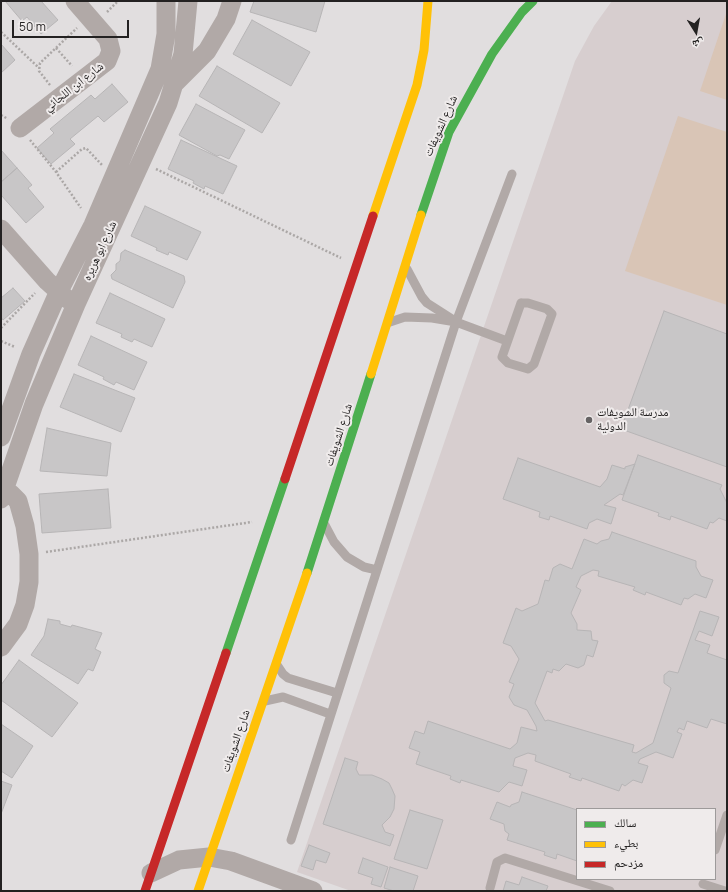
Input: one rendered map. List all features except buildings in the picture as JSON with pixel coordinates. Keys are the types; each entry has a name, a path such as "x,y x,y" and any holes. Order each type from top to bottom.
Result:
{"main road":[{"path":"145,891 272,519 417,85 424,50 428,1"},
{"path":"428,13 436,1"},
{"path":"522,12 523,1"},
{"name":"شارع الشويفات","path":"198,891 324,522 405,264 449,132 492,54 522,12 533,1"}],"street":[{"name":"شارع ابن اللجائي","path":"20,128 107,61 111,51 108,39 75,1"},
{"name":"شارع ابو هريره","path":"1,437 53,287 93,225 160,69 166,34 166,1"},
{"name":"شارع ابو هريره","path":"2,492 34,404 76,304 168,103 183,54 188,1"},
{"path":"174,84 207,51 226,19 232,1"},
{"path":"1,229 53,287 76,304"},
{"path":"1,647 18,624 25,605 29,582 29,554 22,512 18,501 2,492"},
{"path":"151,872 179,860 209,857 231,861 313,891"}],"lane":[{"path":"291,840 456,322 512,174"},
{"path":"405,264 422,297 435,309 456,322"},
{"path":"521,303 528,303 552,312 531,369 513,365 503,359 507,340 521,303"},
{"path":"386,324 405,317 424,317 456,322 507,340"},
{"path":"324,522 334,542 347,557 364,567 377,570"},
{"path":"276,663 283,674 288,678 337,693"},
{"path":"262,703 283,697 330,714"},
{"path":"716,847 727,815"},
{"path":"490,888 497,862 505,858 610,891"},
{"path":"703,884 725,891"}],"path":[{"path":"39,68 40,63 89,17"},
{"path":"1,32 39,68 39,71 59,98"},
{"path":"56,48 84,80"},
{"path":"1,115 20,128 56,172 93,225"},
{"path":"56,172 82,149 86,148 114,179"},
{"path":"142,162 356,265"},
{"path":"1,328 53,287"},
{"path":"29,554 272,519"}],"shaded area":[{"name":"مدرسة الشويفات الدولية","path":"612,1 727,1 727,891 351,891 297,872 575,61 594,26"},
{"path":"727,11 727,100 700,91"},
{"path":"678,116 727,132 727,305 625,271"}],"traffic: fast":[{"path":"421,215 449,132 492,54 522,12 533,1"},
{"path":"307,573 371,374"},
{"path":"226,653 285,479"}],"traffic: slow":[{"path":"373,216 417,85 424,50 428,1"},
{"path":"371,374 421,215"},
{"path":"198,891 307,573"}],"traffic: jam":[{"path":"285,479 373,216"},
{"path":"145,891 226,653"}],"place":[{"name":"مدرسة الشويفات الدولية","path":"589,420"}]}
